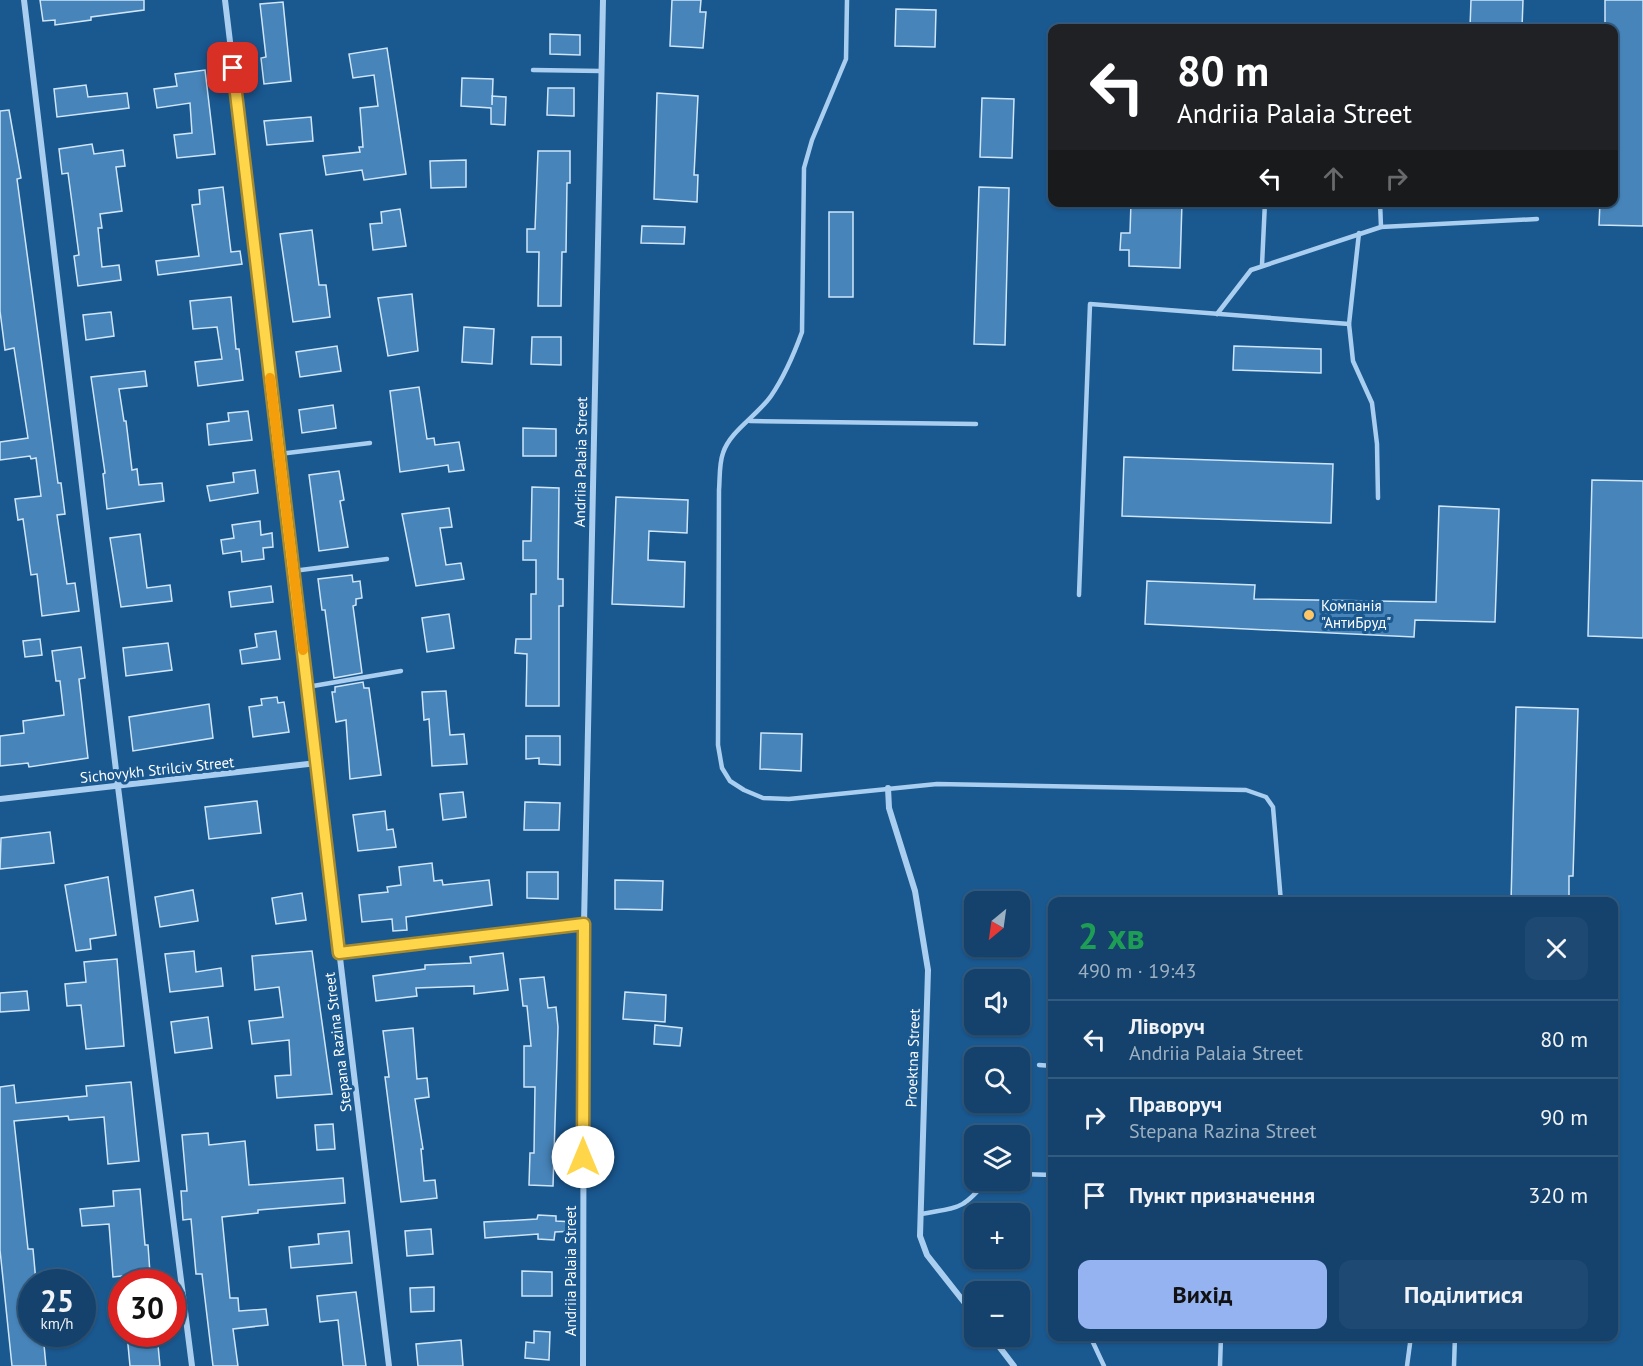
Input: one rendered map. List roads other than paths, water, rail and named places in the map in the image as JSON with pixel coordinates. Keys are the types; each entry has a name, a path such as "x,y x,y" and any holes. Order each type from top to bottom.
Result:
{"street":[{"path":"24,0 118,786 192,1366"},
{"name":"Stepana Razina Street","path":"225,0 389,1366"},
{"name":"Andriia Palaia Street","path":"583,1366 584,924 603,0"},
{"name":"Sichovykh Strilciv Street","path":"0,799 317,763"},
{"name":"Proektna Street","path":"888,788 889,808 915,891 926,942 928,970 922,1246 964,1301"},
{"path":"339,953 584,924"},
{"path":"999,1347 1014,1366"}],"lane":[{"path":"847,0 846,59 812,140 804,168 802,332 794,355 771,396 750,421 732,436 722,455 719,490 717,708 718,745 722,768 730,781 762,798 789,799 937,784 1246,790 1266,797 1273,807 1281,897"},
{"path":"532,70 601,71"},
{"path":"1263,265 1265,207"},
{"path":"1380,207 1381,227"},
{"path":"1217,314 1251,270 1359,233 1381,227 1537,219"},
{"path":"1359,233 1349,324 1353,361 1372,403 1377,444 1378,498"},
{"path":"1078,595 1090,304 1349,324"},
{"path":"750,421 976,424"},
{"path":"279,454 370,443"},
{"path":"293,571 387,559"},
{"path":"308,687 401,671"},
{"path":"1039,1065 1048,1066"},
{"path":"1030,1174 1048,1175"},
{"path":"921,1214 962,1206 970,1202 978,1191"},
{"path":"1092,1341 1104,1366"},
{"path":"1220,1366 1221,1341"},
{"path":"1407,1366 1410,1341"},
{"path":"1454,1366 1455,1341"}],"place":[{"name":"Компанія \"АнтиБруд\"","path":"1309,615"}]}
